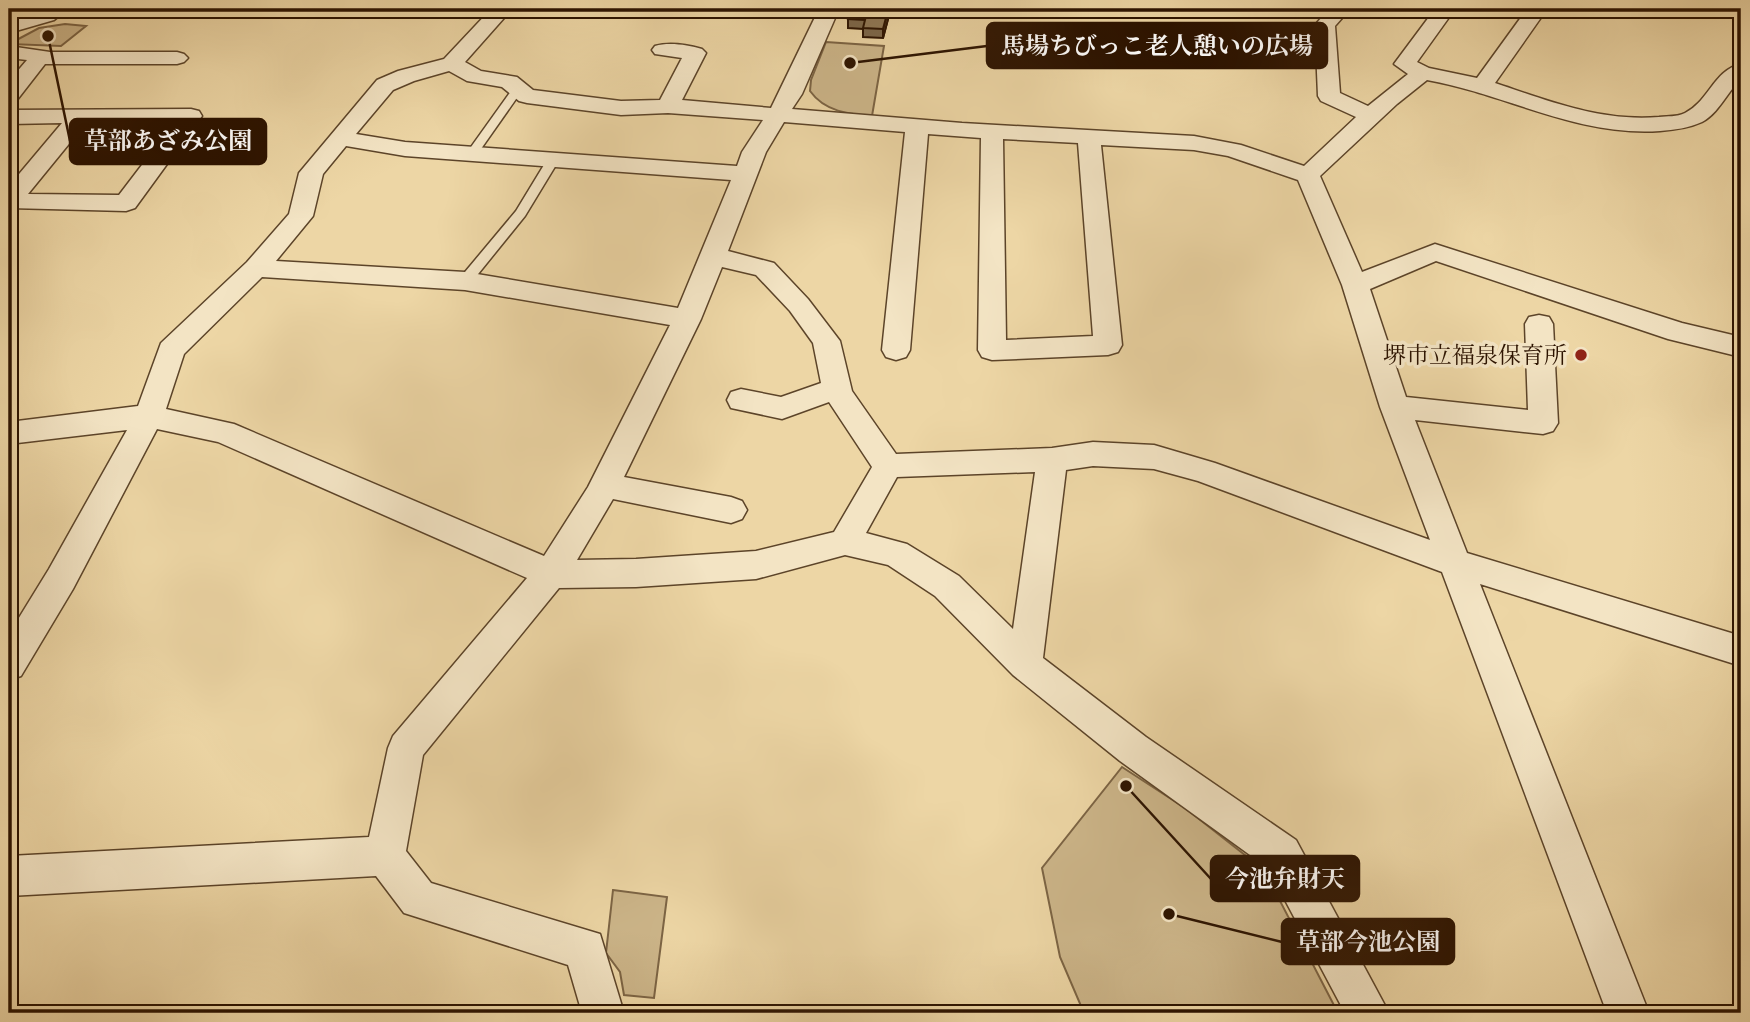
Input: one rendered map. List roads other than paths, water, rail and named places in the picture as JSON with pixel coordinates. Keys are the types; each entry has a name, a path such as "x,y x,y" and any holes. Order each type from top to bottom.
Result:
{"street":[{"path":"9,27 47,16 57,9"},
{"path":"9,665 61,579 149,416 171,350 256,268 301,216 311,173 385,85 406,76 452,64 502,9"},
{"path":"603,1013 585,949 418,899 385,856 405,748 551,574 604,485 687,319 754,152 791,94 828,9"},
{"path":"1340,9 1325,25 1329,96 1371,116"},
{"path":"1445,9 1405,64 1423,73 1449,76 1483,85 1545,108 1582,118 1623,124 1657,125 1696,116 1741,70"},
{"path":"1483,85 1537,9"},
{"path":"662,50 695,54 668,106"},
{"path":"9,52 42,55 9,95"},
{"path":"39,58 177,58"},
{"path":"452,64 475,76 509,82 527,96 621,108 668,106 917,127 1215,146 1274,162 1308,175 1354,285 1395,407 1628,1013"},
{"path":"1308,175 1371,116 1423,73"},
{"path":"9,117 191,116 126,203 9,201"},
{"path":"9,201 79,117"},
{"path":"896,350 917,127"},
{"path":"992,132 992,350 1108,345 1089,137"},
{"path":"340,138 405,149 746,174"},
{"path":"1354,285 1435,252 1678,332 1741,347"},
{"path":"714,256 765,269 799,305 826,341 837,388 871,445 888,466"},
{"path":"256,268 465,281 687,319"},
{"path":"1395,407 1544,423 1539,324"},
{"path":"741,400 782,408 837,388"},
{"path":"9,433 149,416 224,432 551,574 636,573 756,565 845,542 896,552 947,586 1025,664 1133,749 1282,854 1368,1013"},
{"path":"888,466 1052,460 1093,454 1154,457 1204,471 1455,563 1741,651"},
{"path":"1025,664 1052,460"},
{"path":"845,542 888,466"},
{"path":"604,485 731,510"},
{"path":"9,876 385,856"}],"lane":[{"path":"472,154 517,89"},
{"path":"465,281 521,213 553,160"}],"place":[{"name":"草部あざみ公園","path":"48,36"},
{"name":"馬場ちびっこ老人憩いの広場","path":"850,63"},
{"name":"堺市立福泉保育所","path":"1581,355"},
{"name":"今池弁財天","path":"1126,786"},
{"name":"草部今池公園","path":"1169,914"}]}
